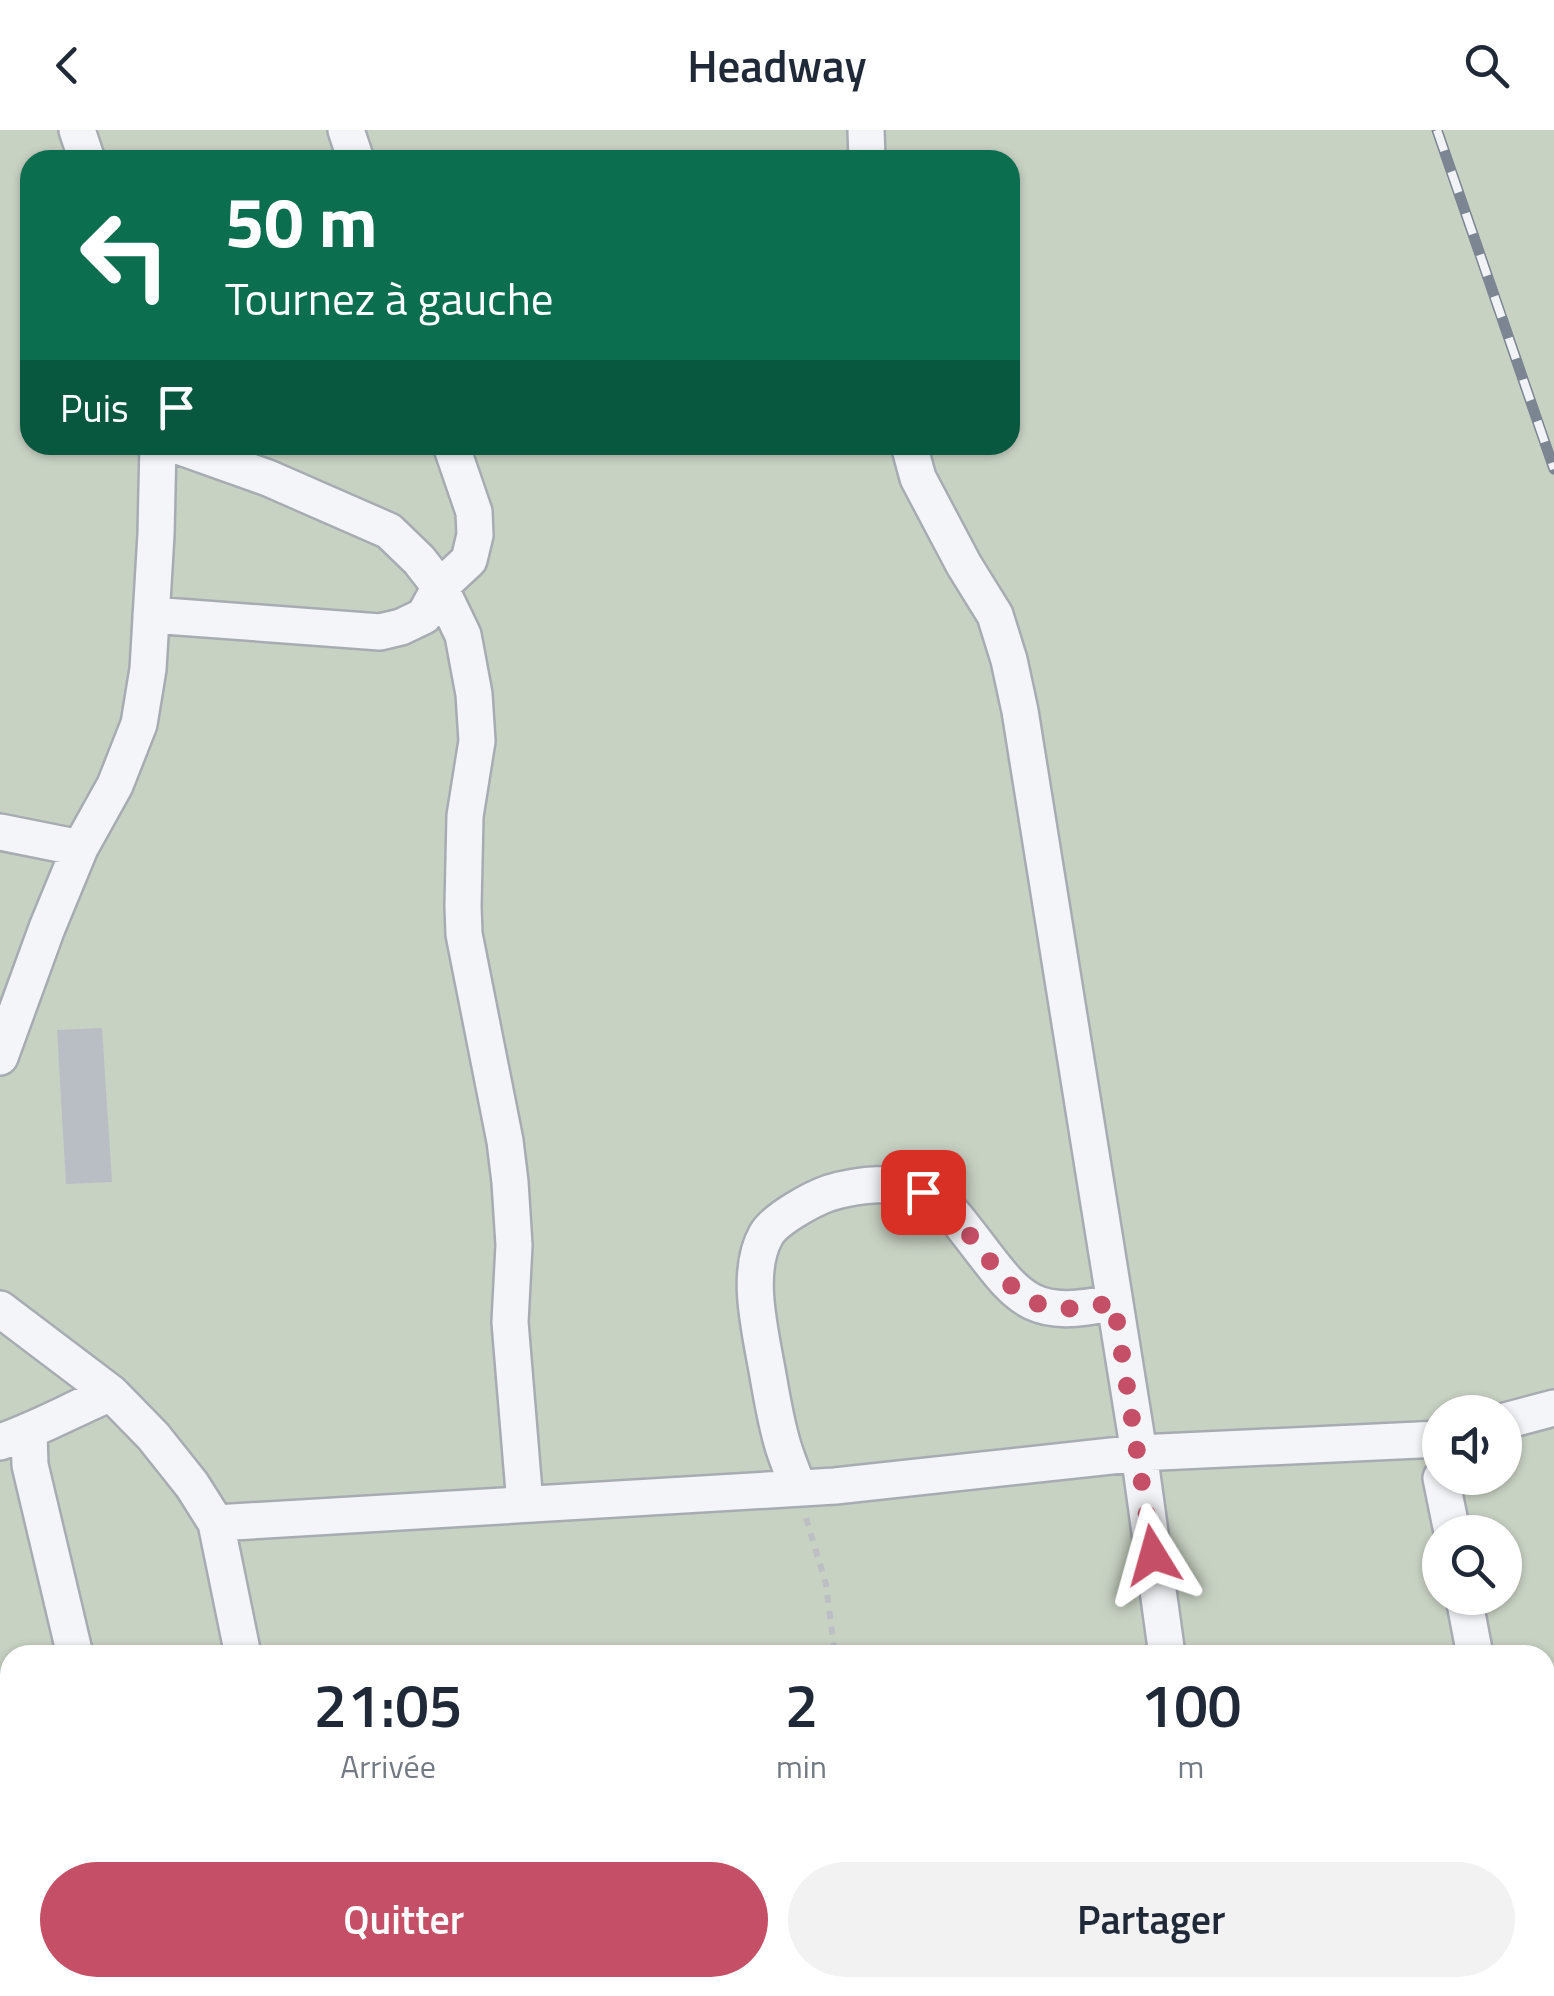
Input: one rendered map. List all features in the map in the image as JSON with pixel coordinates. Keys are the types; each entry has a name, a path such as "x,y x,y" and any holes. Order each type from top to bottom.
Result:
{"street":[{"path":"0,1057 80,848 115,785 139,724 148,669 158,455"},
{"path":"203,455 268,478 389,531 440,587 463,634 474,694 477,740 465,816 462,906 510,1182 514,1245 510,1322 525,1504"},
{"path":"151,615 380,632 401,628 424,616 440,587 469,560 475,535 474,512 454,455"},
{"path":"912,455 918,478 995,615 1010,660 1139,1453 1166,1645"},
{"path":"0,832 80,848"},
{"path":"798,1488 775,1415 756,1298 758,1256 767,1231 792,1213 822,1196 848,1188 875,1184 923,1192 953,1213 1021,1296 1043,1306 1062,1308 1114,1302"},
{"path":"0,1309 110,1393 153,1436 192,1486 216,1522 240,1645"},
{"path":"73,1645 30,1465 14,1437 110,1393"},
{"path":"1522,1416 1554,1408"},
{"path":"216,1522 798,1488 1139,1453 1422,1457"},
{"path":"1467,1615 1473,1645"}],"path":[{"path":"798,1488 826,1584 834,1645"}],"green space":[{"path":"0,130 1554,130 1554,1645 0,1645"}],"building":[{"path":"102,1028 112,1182 66,1184 57,1030"}],"railway":[{"path":"1437,130 1554,469"}],"route":[{"path":"923,1192 953,1213 1021,1296 1043,1306 1062,1308 1114,1302 1153,1555"}]}
